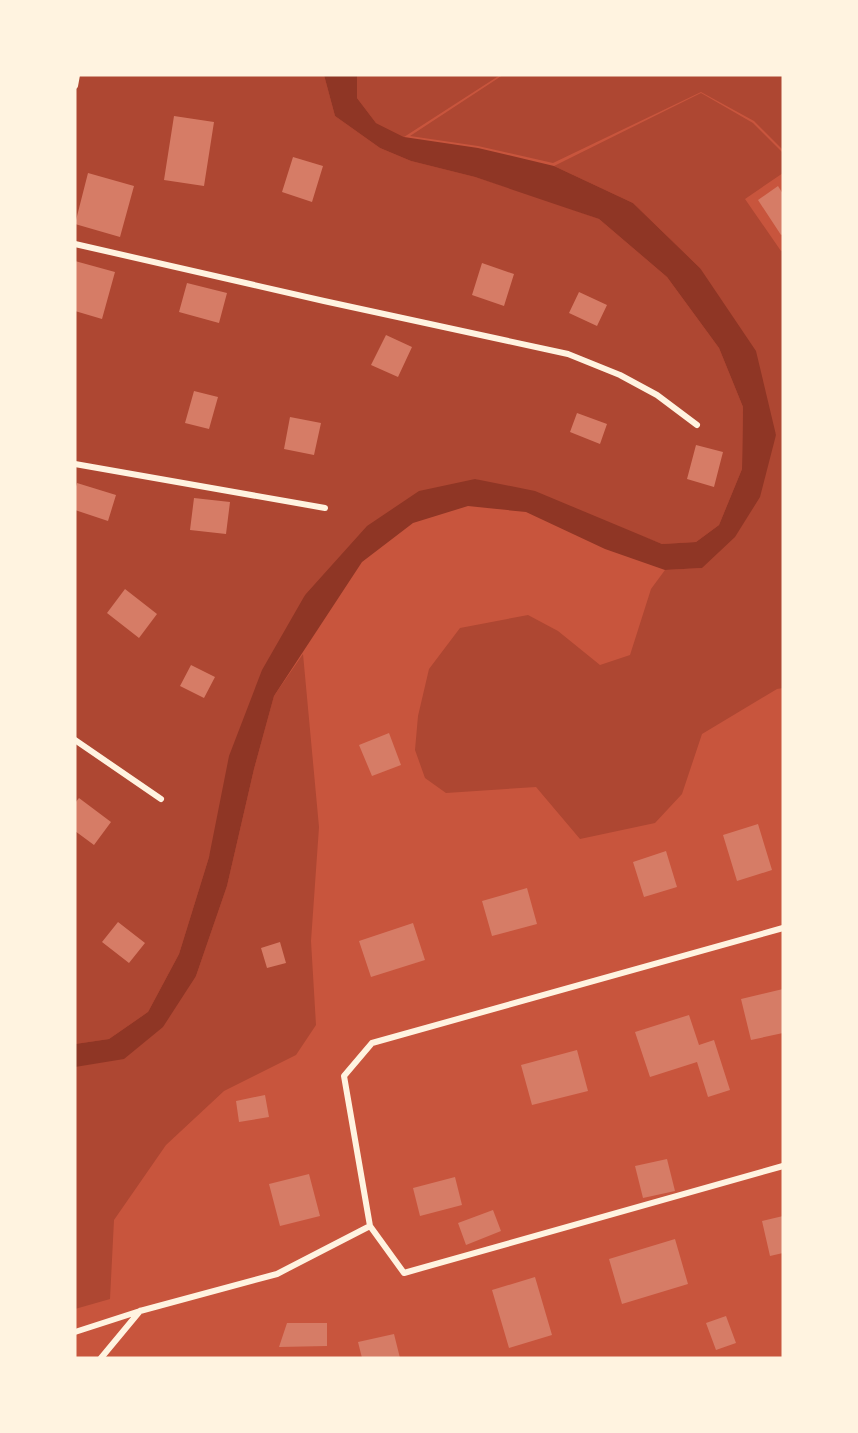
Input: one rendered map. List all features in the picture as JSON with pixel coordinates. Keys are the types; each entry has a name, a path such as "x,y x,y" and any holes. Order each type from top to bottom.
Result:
{"street":[{"path":"75,86 77,75"},
{"path":"75,244 567,354 620,375 657,395 697,425"},
{"path":"75,464 325,508"},
{"path":"75,740 161,799"},
{"path":"783,928 372,1043 344,1076 370,1226 404,1273 783,1166"},
{"path":"75,1332 140,1311 277,1274 370,1226"},
{"path":"101,1358 140,1311"}],"shaded area":[{"path":"75,75 324,75 335,116 380,148 411,161 475,177 599,219 667,277 719,348 743,407 742,469 719,525 696,542 662,544 616,526 475,479 305,595 209,857 179,954 148,1012 109,1039 75,1044"},
{"path":"324,75 357,75 357,98 376,123 404,137 478,148 554,166 633,203 700,268 756,351 776,435 760,497 735,537 702,568 665,570 605,549 526,512 468,506 413,523 362,562 274,696 254,769 227,886 196,976 163,1027 124,1059 75,1067 75,1044 109,1039 148,1012 179,954 209,857 229,756 262,670 305,595 367,526 419,491 475,479 535,491 662,544 696,542 719,525 742,469 743,407 719,348 667,277 599,219 475,177 411,161 380,148 335,116"},
{"path":"357,75 500,75 404,137 376,123 357,98"},
{"path":"503,75 783,75 783,150 754,121 701,92 553,163 478,146 410,136"},
{"path":"701,93 753,123 783,153 783,173 745,199 781,251 783,250 783,688 777,689 702,734 682,794 655,823 580,839 536,787 446,793 425,778 415,750 418,716 429,669 460,628 528,615 558,631 600,665 630,655 651,589 665,570 702,568 776,435 700,268 633,203 554,166"},
{"path":"303,654 319,827 311,941 316,1025 296,1055 224,1091 166,1145 114,1220 110,1299 75,1309 75,1067 196,976 227,886 254,769 274,696"}],"building":[{"path":"174,116 214,122 204,186 164,180"},
{"path":"293,157 323,166 312,202 282,192"},
{"path":"88,173 134,186 120,237 75,224"},
{"path":"778,186 783,194 783,234 781,235 758,200"},
{"path":"75,261 115,272 102,319 75,311"},
{"path":"482,263 514,274 504,306 472,295"},
{"path":"187,283 227,293 219,323 179,312"},
{"path":"579,292 607,305 597,326 569,313"},
{"path":"386,335 412,347 398,377 371,365"},
{"path":"194,391 218,397 209,429 185,423"},
{"path":"577,413 607,424 600,444 570,432"},
{"path":"290,417 321,423 314,455 284,449"},
{"path":"696,445 723,452 714,487 687,479"},
{"path":"77,483 116,495 108,521 75,510"},
{"path":"194,498 230,502 226,534 190,530"},
{"path":"125,589 157,614 139,638 107,613"},
{"path":"191,665 215,677 204,698 180,686"},
{"path":"389,733 401,765 372,776 359,745"},
{"path":"79,798 111,822 94,845 75,831 75,803"},
{"path":"758,824 772,870 737,881 723,835"},
{"path":"666,851 677,887 644,897 633,862"},
{"path":"527,888 537,924 492,936 482,901"},
{"path":"118,922 145,943 129,963 102,942"},
{"path":"413,923 425,960 371,977 359,941"},
{"path":"280,942 286,963 267,968 261,948"},
{"path":"783,989 783,1033 751,1040 741,999"},
{"path":"689,1015 699,1045 714,1040 730,1090 708,1097 697,1062 650,1077 635,1032"},
{"path":"577,1050 588,1091 532,1105 521,1065"},
{"path":"265,1095 269,1117 239,1122 236,1101"},
{"path":"667,1159 675,1191 643,1198 635,1166"},
{"path":"309,1174 320,1216 280,1226 269,1184"},
{"path":"455,1177 462,1205 420,1216 413,1188"},
{"path":"493,1210 501,1231 466,1245 458,1223"},
{"path":"783,1216 783,1253 770,1256 762,1221"},
{"path":"675,1239 688,1284 622,1304 609,1259"},
{"path":"535,1277 552,1335 509,1348 492,1290"},
{"path":"726,1316 736,1343 716,1350 706,1323"},
{"path":"287,1323 327,1323 327,1346 279,1347"},
{"path":"394,1334 400,1358 362,1358 358,1342"}]}
